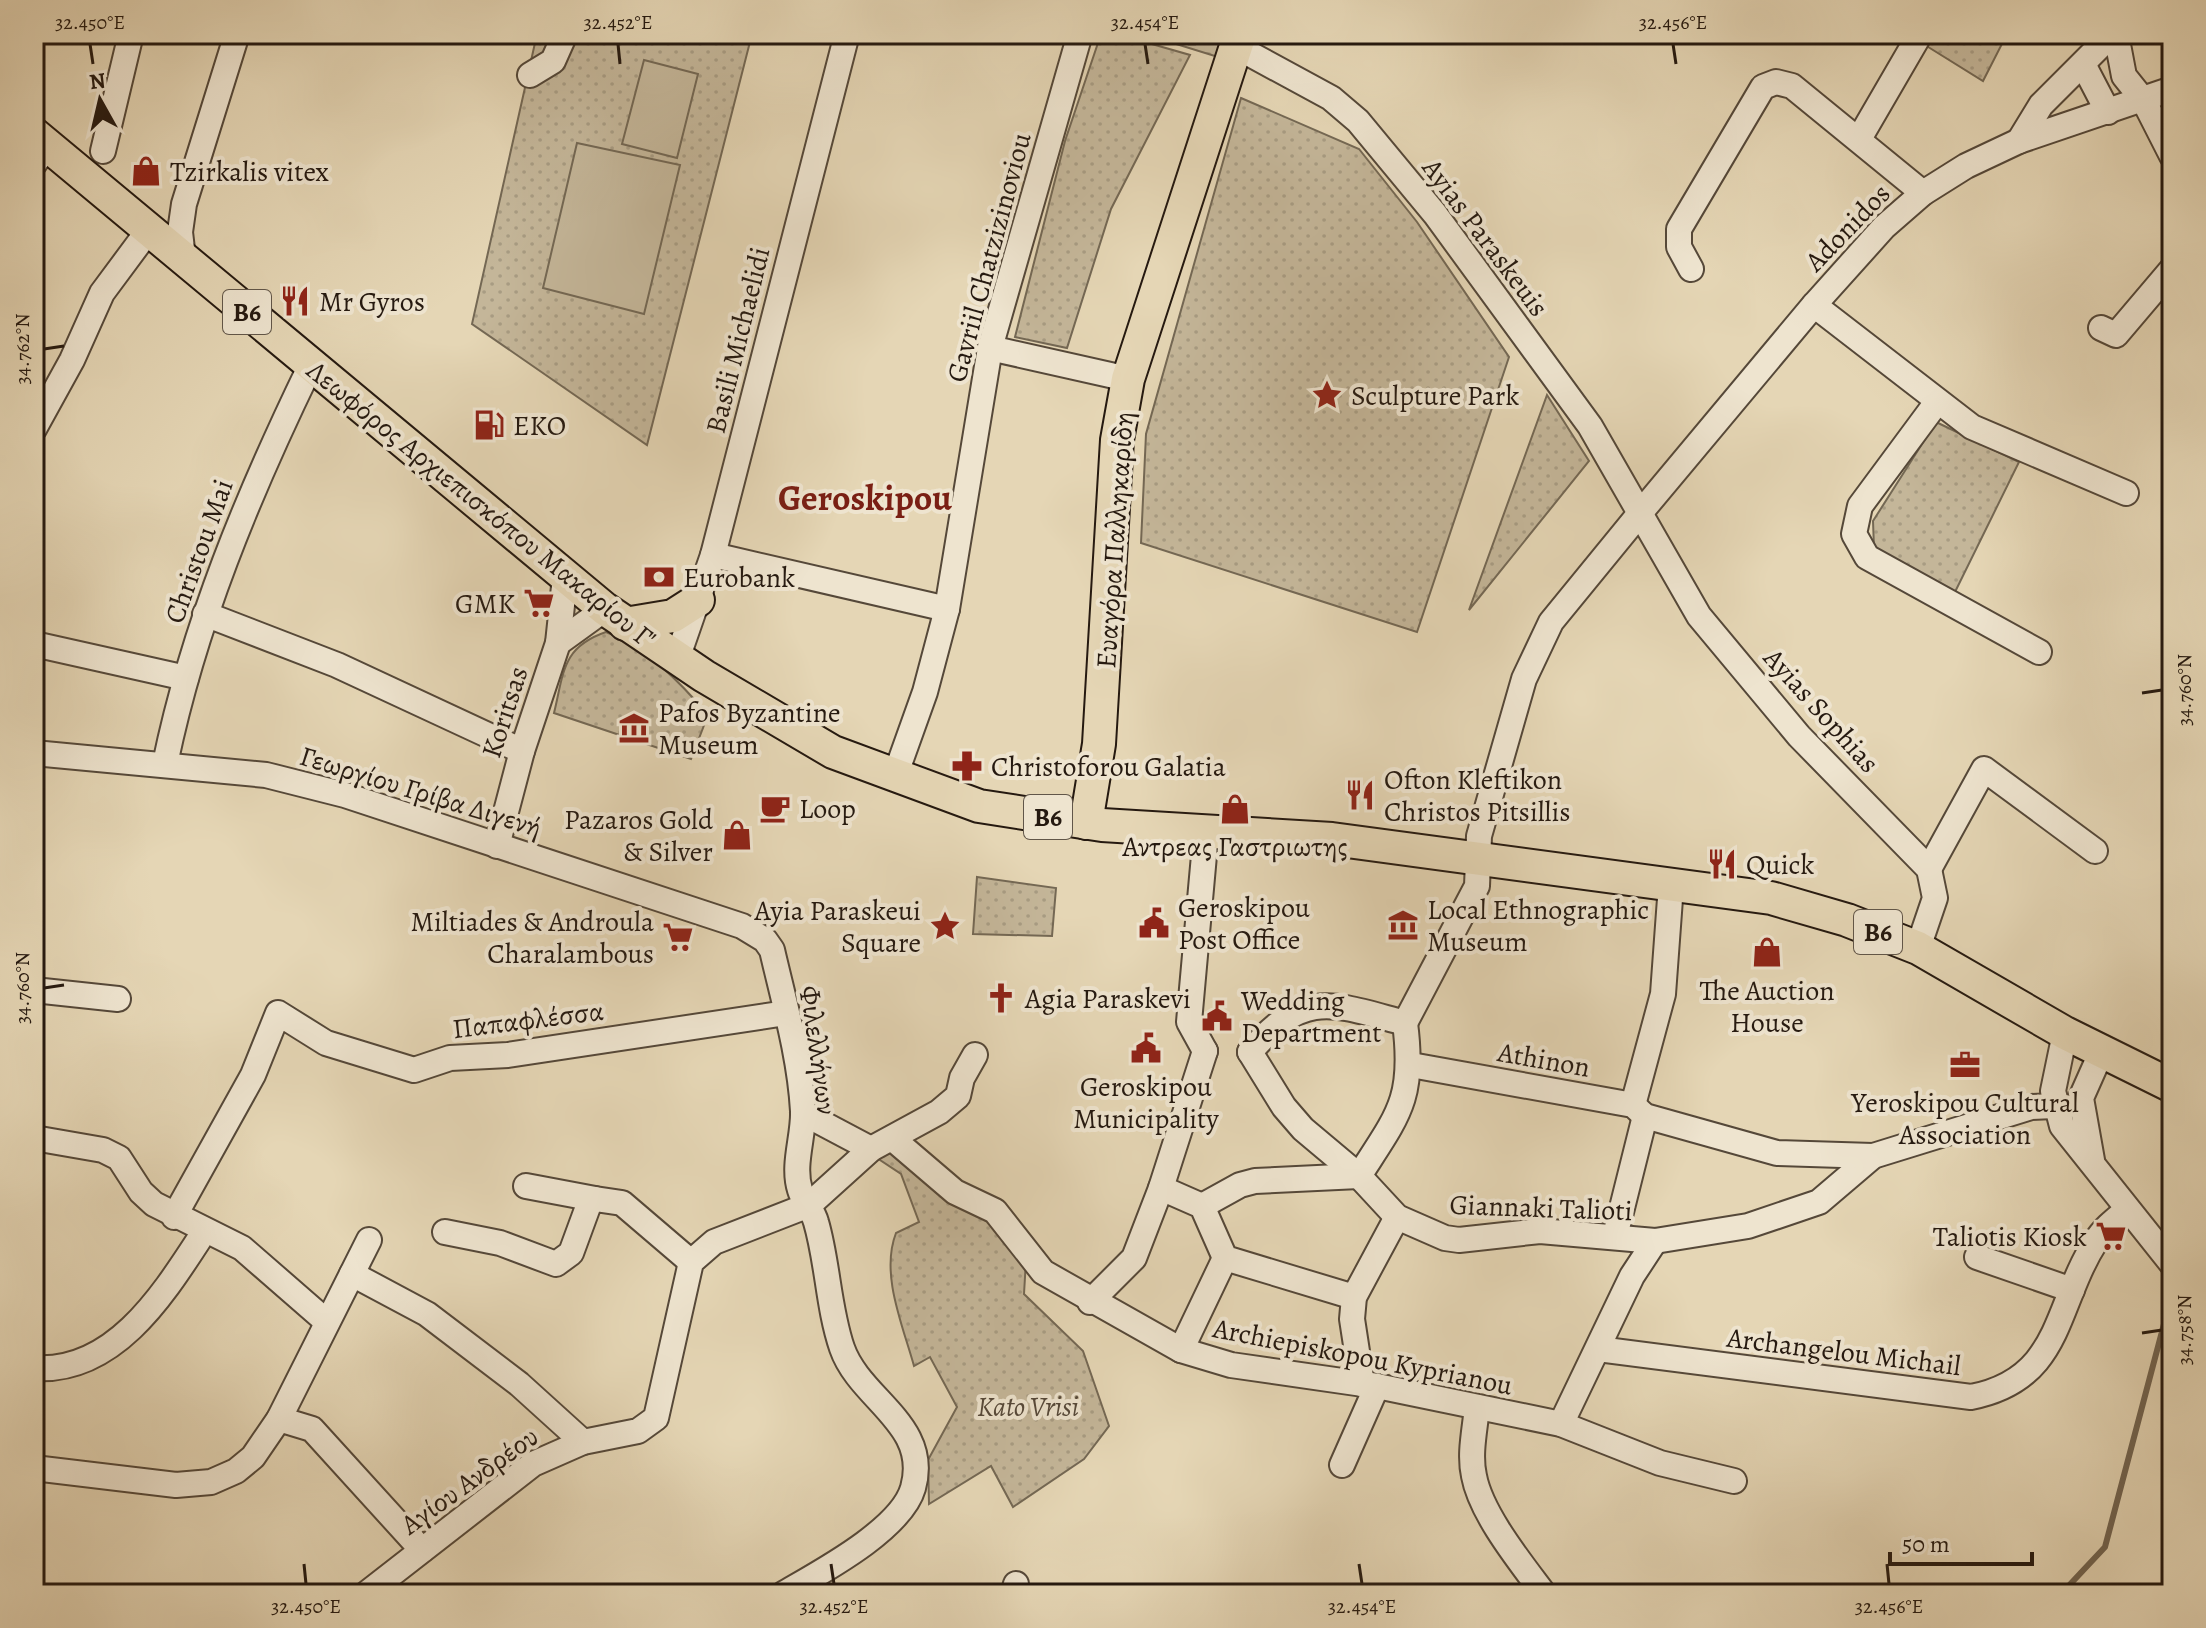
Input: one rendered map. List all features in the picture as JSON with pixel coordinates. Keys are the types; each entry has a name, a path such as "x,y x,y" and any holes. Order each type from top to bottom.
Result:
{"main road":[{"name":"Ευαγόρα Παλληκαρίδη","path":"1086,823 1099,744 1117,440 1128,379 1239,41"},
{"name":"Λεωφόρος Αρχιεπισκόπου Μακαρίου Γ'","path":"39,147 142,224 310,367 615,617 677,659 833,752 979,806 1086,823 1332,839 1771,898 1847,920 1918,948 2101,1053 2172,1086"},
{"path":"615,617 673,616 698,600"}],"street":[{"path":"103,151 131,34"},
{"path":"183,258 180,232 184,204 237,34"},
{"path":"530,75 553,61 565,34"},
{"name":"Basili Michaelidi","path":"677,659 713,555 847,34"},
{"name":"Gavriil Chatzizinoviou","path":"895,776 925,692 947,609 990,348 1080,34"},
{"path":"1859,139 1920,34"},
{"path":"2019,141 2041,105 2114,34"},
{"path":"2114,34 2124,76 2144,101 2172,156"},
{"name":"Ayias Paraskeuis","path":"1239,41 1331,98 1358,121 1435,214 1590,426 1641,512"},
{"path":"2083,64 2108,112"},
{"path":"1691,269 1679,247 1679,229 1763,87 1776,82 1792,86 1923,193"},
{"name":"Adonidos","path":"1405,1023 1477,886 1479,836 1524,679 1551,622 1641,512 1814,305 1884,227 1923,193 1966,166 2019,141 2172,89"},
{"path":"34,429 102,293 142,224 167,215 184,204"},
{"path":"2101,328 2116,335 2172,269"},
{"path":"1814,305 1972,427 2126,493"},
{"path":"990,348 1128,379"},
{"path":"1522,375 1532,349"},
{"name":"Christou Mai","path":"165,764 205,614 256,481 310,367"},
{"path":"1937,402 1860,506 1854,534 1867,557 2039,652"},
{"name":"Ayias Sophias","path":"1641,512 1699,616 1799,736 1929,869"},
{"path":"713,555 947,609"},
{"name":"Koritsas","path":"497,846 522,751 558,643 565,577"},
{"path":"205,614 337,665 522,751"},
{"name":"Koritsas","path":"558,643 615,617"},
{"path":"34,644 186,678"},
{"name":"Γεωργίου Γρίβα Διγενή","path":"34,753 279,778 345,795 742,926 765,940 772,950"},
{"path":"1918,948 1935,898 1929,869 1984,769 2095,851"},
{"path":"1090,1302 1134,1258 1161,1188 1205,1051 1189,1022 1206,833"},
{"path":"1615,1236 1663,994 1671,885"},
{"name":"Φιλελλήνων","path":"772,950 803,1113 798,1179 800,1192 817,1225 843,1351 867,1389 904,1426 914,1455 915,1474 904,1504 872,1537 840,1561 783,1594"},
{"path":"34,990 118,999"},
{"path":"1202,1206 1240,1185 1255,1181 1359,1176 1400,1107 1411,1065 1405,1023 1331,1003 1314,1006 1276,1024 1250,1052 1205,1051"},
{"name":"Παπαφλέσσα","path":"174,1217 253,1075 278,1013 326,1043 414,1070 450,1058 508,1055 786,1013"},
{"path":"2045,1106 2065,1033"},
{"name":"Giannaki Talioti","path":"1250,1052 1284,1107 1303,1129 1359,1176 1397,1217 1445,1238 1459,1240 1540,1231 1655,1241 1748,1226 1798,1211 1830,1195 1873,1156 2045,1106"},
{"path":"2094,1166 2081,1098 2101,1053"},
{"path":"526,1186 622,1203 691,1262 714,1242 809,1205 882,1144 939,1112 958,1096 962,1078 975,1055"},
{"name":"Athinon","path":"1411,1065 1639,1110 1777,1153 1873,1156"},
{"path":"2040,1067 2045,1106 2172,1264"},
{"name":"Archiepiskopou Kyprianou","path":"803,1113 882,1144 955,1192 995,1211 1043,1272 1090,1302 1181,1350 1231,1365 1370,1385 1561,1424 1660,1463 1734,1481"},
{"path":"34,1138 103,1150 119,1158 141,1192 174,1217 242,1248 327,1322"},
{"path":"1161,1188 1202,1206 1225,1258 1354,1297"},
{"path":"445,1232 500,1243 547,1264 556,1264 571,1253 589,1204 595,1199"},
{"name":"Archangelou Michail","path":"1598,1349 1971,1397 2016,1383 2035,1366 2057,1329 2097,1238 2127,1210"},
{"path":"1342,1465 1370,1385 1352,1319 1354,1297 1397,1217"},
{"path":"34,1368 62,1366 114,1343 163,1295 204,1232"},
{"path":"34,1468 176,1485 211,1482 253,1457 279,1419 369,1240"},
{"path":"1561,1424 1632,1276 1655,1241"},
{"path":"1977,1257 2072,1290"},
{"path":"1181,1350 1225,1258"},
{"name":"Αγίου Ανδρέου","path":"375,1590 533,1464 583,1442 638,1431 656,1418 691,1262"},
{"path":"352,1274 427,1314 519,1384 583,1442"},
{"path":"1477,1407 1472,1458 1479,1493 1516,1557 1544,1594"},
{"path":"279,1419 312,1429 422,1550"}],"green space":[{"path":"537,34 752,34 647,445 472,324"},
{"path":"1101,34 1117,34 1190,55 1111,209 1067,348 1015,337 1065,141"},
{"path":"1144,34 1225,34 1218,57"},
{"path":"1932,34 2007,34 1983,81 1925,45"},
{"path":"644,60 698,74 677,158 622,144"},
{"name":"Sculpture Park","path":"1241,98 1359,149 1417,222 1509,357 1417,632 1141,543 1146,434"},
{"path":"577,143 680,165 644,314 543,288"},
{"path":"1547,395 1589,461 1469,610"},
{"path":"1936,422 2019,462 1953,596 1874,548 1873,521"},
{"path":"606,632 635,647 662,667 708,715 691,759 554,713 563,673 573,653 592,638"},
{"path":"977,877 1056,888 1052,936 973,934"},
{"name":"Kato Vrisi","path":"888,1151 955,1200 985,1210 1026,1260 1024,1294 1083,1351 1109,1426 1084,1459 1013,1507 991,1466 929,1504 928,1460 957,1407 930,1357 914,1366 899,1317 892,1283 892,1249 896,1233 919,1222 901,1174 877,1158"}],"waterway":[{"path":"2061,1594 2105,1547 2164,1324"}],"place":[{"name":"Tzirkalis vitex","path":"146,171"},
{"name":"Mr Gyros","path":"295,301"},
{"name":"Sculpture Park","path":"1327,395"},
{"name":"EKO","path":"489,425"},
{"name":"Eurobank","path":"659,577"},
{"name":"GMK","path":"539,603"},
{"name":"Pafos Byzantine Museum","path":"634,728"},
{"name":"Christoforou Galatia","path":"967,766"},
{"name":"Ofton Kleftikon Christos Pitsillis","path":"1360,795"},
{"name":"Loop","path":"775,808"},
{"name":"Αντρεας Γαστριωτης","path":"1235,809"},
{"name":"Pazaros Gold & Silver","path":"737,835"},
{"name":"Quick","path":"1722,864"},
{"name":"Geroskipou Post Office","path":"1154,923"},
{"name":"Local Ethnographic Museum","path":"1403,925"},
{"name":"Ayia Paraskeui Square","path":"945,926"},
{"name":"Miltiades & Androula Charalambous","path":"678,937"},
{"name":"The Auction House","path":"1767,952"},
{"name":"Agia Paraskevi","path":"1001,998"},
{"name":"Wedding Department","path":"1217,1016"},
{"name":"Geroskipou Municipality","path":"1146,1048"},
{"name":"Yeroskipou Cultural Association","path":"1965,1065"},
{"name":"Taliotis Kiosk","path":"2111,1236"}],"district":[{"name":"Geroskipou","path":"865,497"}]}
